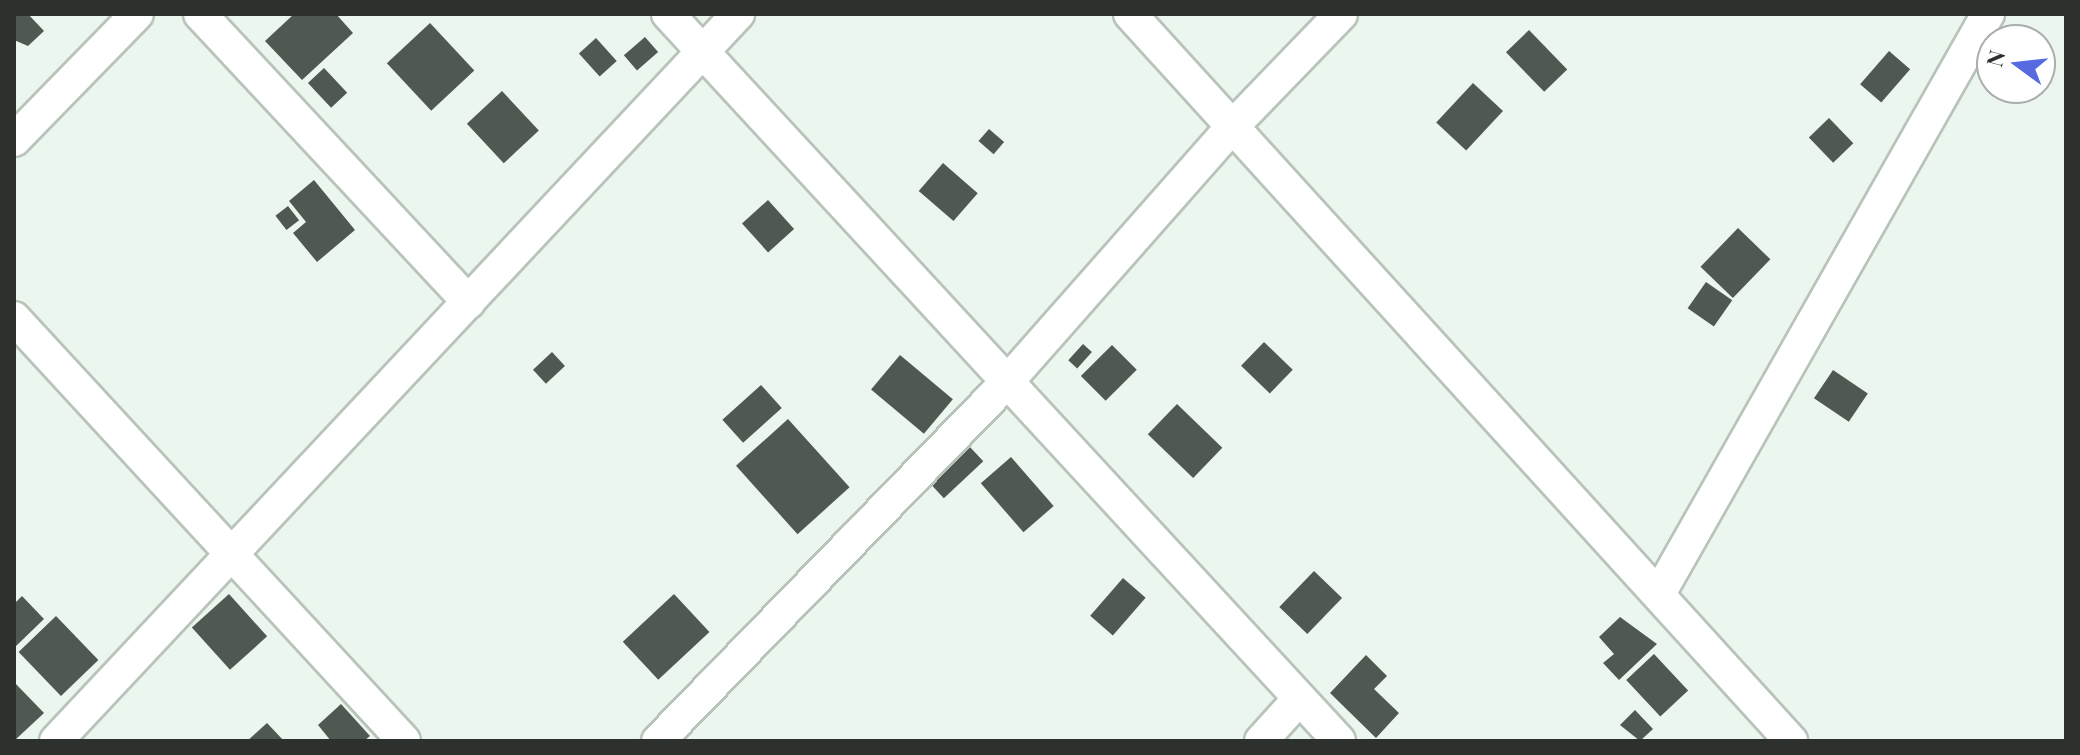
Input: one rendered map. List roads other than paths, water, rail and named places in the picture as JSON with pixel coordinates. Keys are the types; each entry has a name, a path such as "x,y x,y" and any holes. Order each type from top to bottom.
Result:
{"street":[{"path":"14,140 137,14"},
{"path":"200,14 469,302"},
{"path":"668,14 1339,741"},
{"path":"56,741 232,559 738,14"},
{"path":"1130,14 1660,592 1791,741"},
{"path":"658,741 1008,381 1232,127 1341,14"},
{"path":"1660,592 1988,14"},
{"path":"14,318 232,559 404,741"},
{"path":"1261,741 1299,699"}]}
